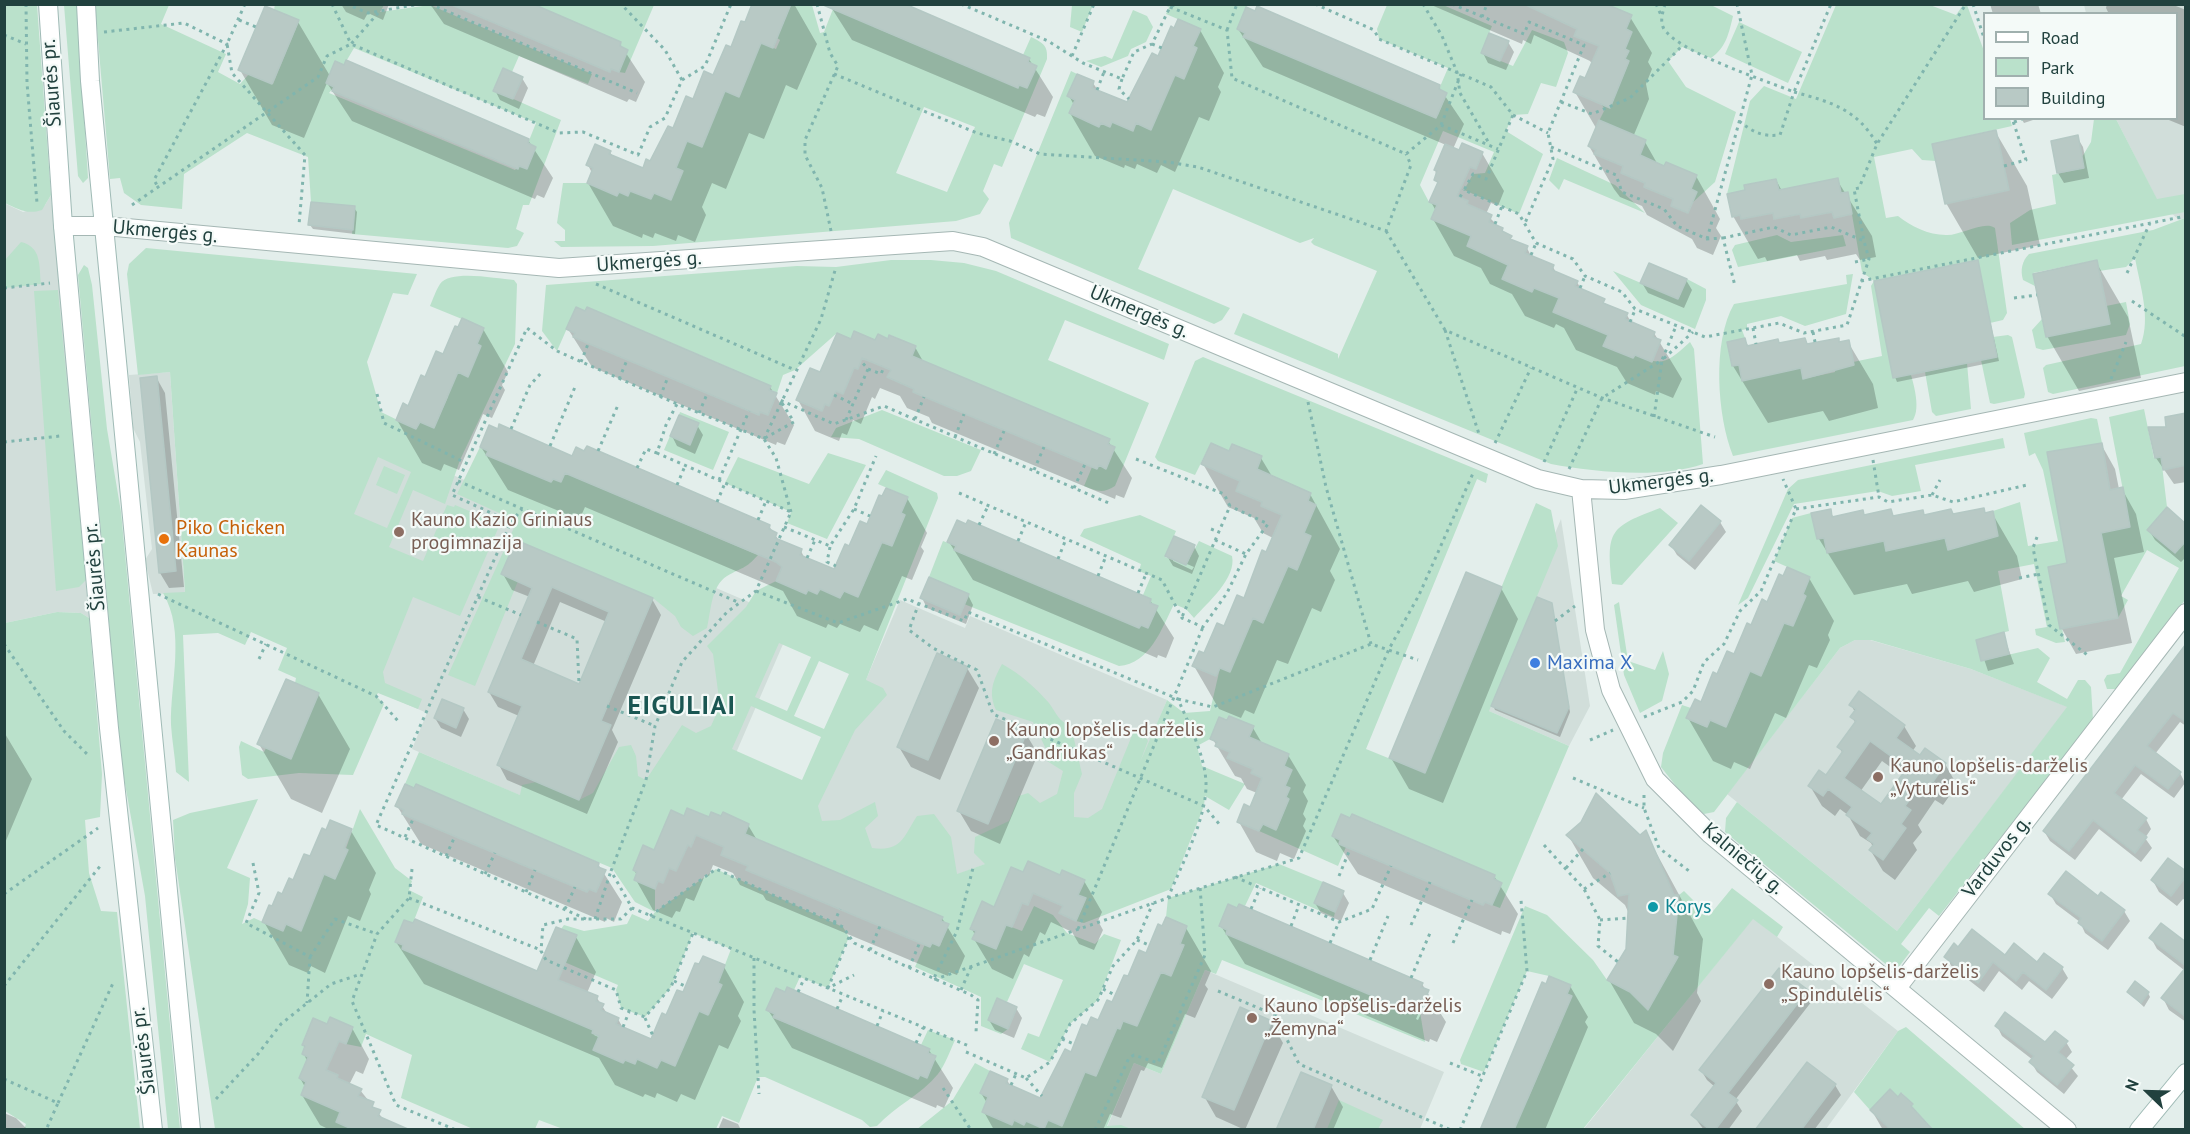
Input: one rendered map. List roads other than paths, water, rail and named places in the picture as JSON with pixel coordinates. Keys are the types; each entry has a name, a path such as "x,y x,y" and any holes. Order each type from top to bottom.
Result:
{"street":[{"name":"Šiaurės pr.","path":"48,4 63,225 120,839 153,1130"},
{"name":"Šiaurės pr.","path":"86,4 191,1130"},
{"name":"Ukmergės g.","path":"63,225 105,226 559,268 953,241 983,247 1538,479 1581,489 1624,490 1720,475 2186,382"},
{"name":"Kalniečių g.","path":"1581,489 1591,600 1600,655 1611,690 1655,779 1677,804 2067,1130"},
{"name":"Varduvos g.","path":"1897,988 2186,613"},
{"path":"2139,1130 2186,1073"}],"place":[{"name":"Kauno Kazio Griniaus progimnazija","path":"399,532"},
{"name":"Piko Chicken Kaunas","path":"164,539"},
{"name":"Maxima X","path":"1535,663"},
{"name":"Kauno lopšelis-darželis „Gandriukas“","path":"994,741"},
{"name":"Kauno lopšelis-darželis „Vyturėlis“","path":"1878,777"},
{"name":"Korys","path":"1653,907"},
{"name":"Kauno lopšelis-darželis „Spindulėlis“","path":"1769,984"},
{"name":"Kauno lopšelis-darželis „Žemyna“","path":"1252,1018"}],"district":[{"name":"EIGULIAI","path":"682,707"}]}
